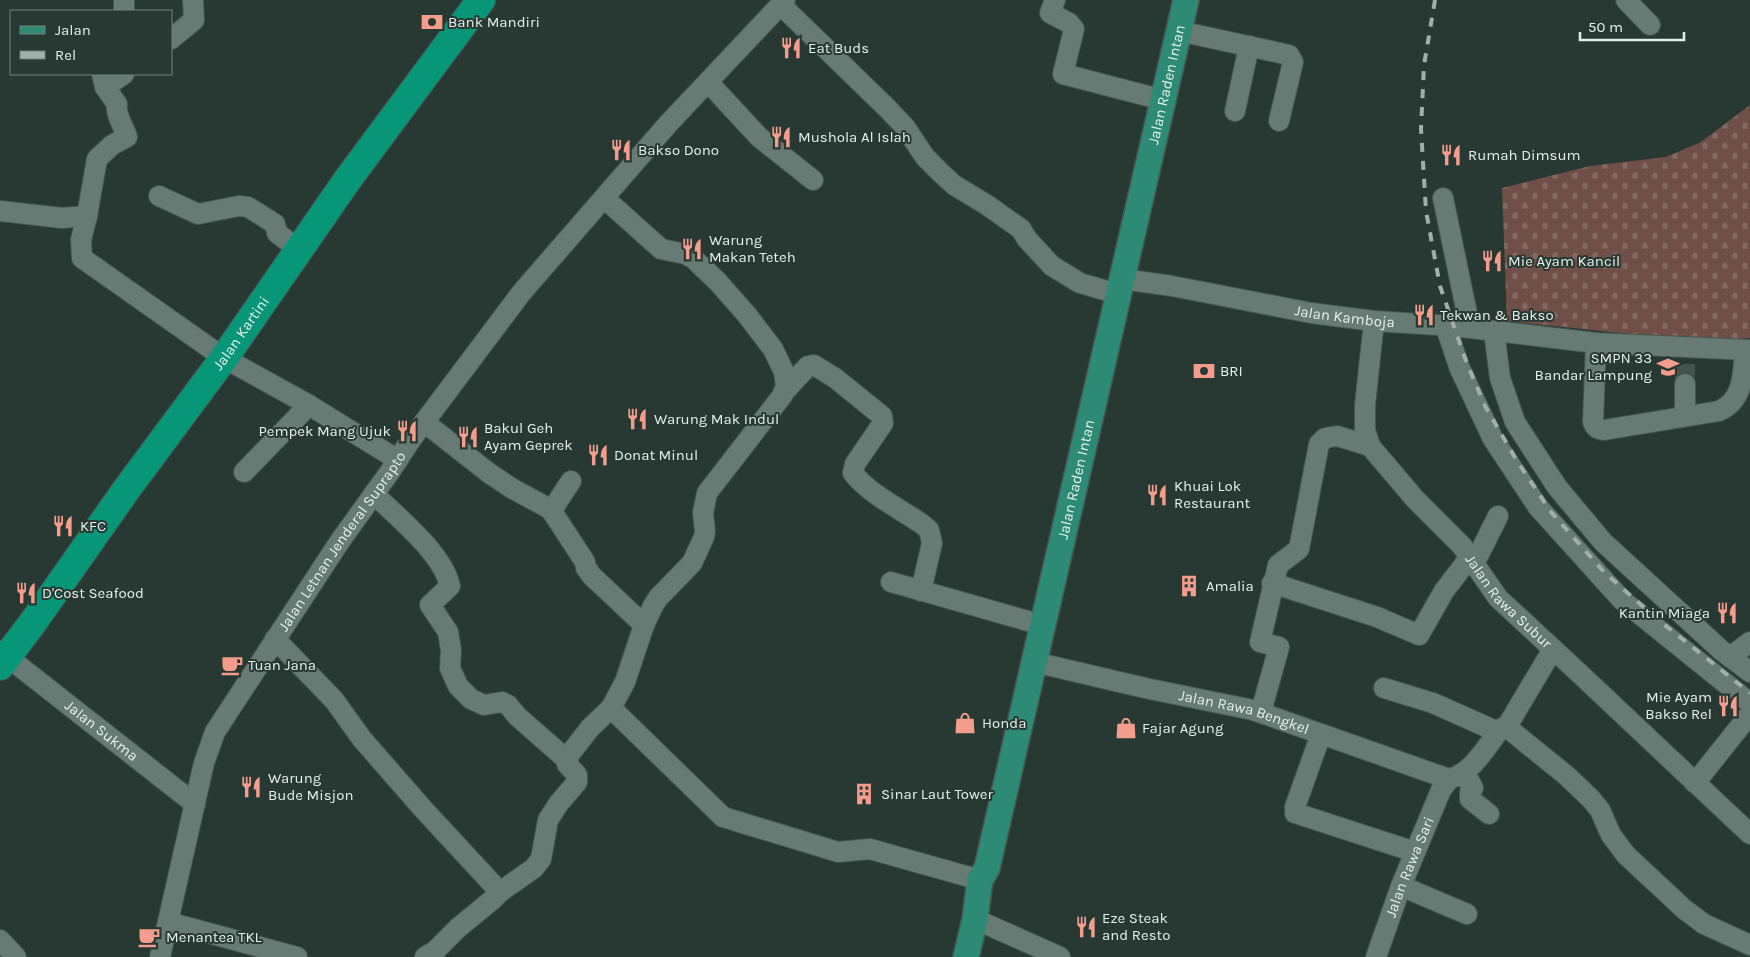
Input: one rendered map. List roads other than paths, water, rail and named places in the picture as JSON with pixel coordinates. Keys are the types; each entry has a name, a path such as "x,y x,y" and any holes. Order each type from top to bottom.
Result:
{"highway":[{"name":"Jalan Kartini","path":"2,658 224,358 298,249 479,1"}],"main road":[{"name":"Jalan Raden Intan","path":"966,957 975,919 980,880 987,868 1186,0"}],"street":[{"path":"172,37 194,20 193,0"},
{"path":"1055,0 1050,13 1069,23 1074,29 1063,74 1163,100"},
{"path":"1626,0 1650,25"},
{"name":"Jalan Letnan Jenderal Suprapto","path":"160,957 204,763 215,732 275,640 424,422 522,292 668,124 783,2"},
{"name":"Jalan Kamboja","path":"783,2 905,127 925,157 954,185 1021,229 1027,240 1052,266 1080,283 1120,287 1172,286 1311,313 1374,321 1446,325 1685,352 1747,350"},
{"path":"1179,31 1289,55 1293,62 1279,121"},
{"path":"1235,111 1249,46"},
{"path":"121,75 104,80 117,104 116,110 127,137 112,145 97,159 82,240 82,258 224,358 309,406 398,460"},
{"path":"708,82 759,137 813,180"},
{"path":"159,196 198,214 239,206 248,207 275,224 277,234 298,249"},
{"path":"604,198 661,249 693,258 718,282 748,315 773,349 784,372 786,386 784,392"},
{"path":"1443,198 1470,328"},
{"path":"0,211 62,218 87,216"},
{"name":"Jalan Rawa Subur","path":"1374,321 1365,430 1370,446 1415,500 1462,546 1498,598 1750,834"},
{"path":"1446,325 1460,369 1493,439 1538,507 1622,600 1750,703"},
{"path":"1494,331 1500,378 1515,422 1557,487 1602,542 1648,585 1730,657 1750,672"},
{"path":"1596,343 1594,426 1604,430 1719,411 1728,407 1736,398 1740,389 1747,350"},
{"path":"566,759 590,728 611,708 626,682 644,625 658,598 688,569 700,546 705,531 703,512 707,493 784,392 808,366 814,365 835,378 882,416 884,423 855,464 853,473 869,489 929,530 932,543 921,591"},
{"path":"1685,384 1685,416"},
{"path":"244,472 309,406"},
{"path":"424,422 513,489 552,510 592,576 644,625"},
{"path":"1261,712 1279,647 1260,642 1272,582 1278,566 1299,549 1321,440 1329,436 1338,436 1370,446"},
{"path":"552,510 571,481"},
{"path":"374,494 429,548 442,567 450,586 430,605 448,632 451,650 450,668 458,686 472,699 484,705 502,702 508,705 517,716 566,759 567,764 577,776 577,782 559,803 548,820 541,859 534,868 500,892 425,957"},
{"path":"1272,582 1377,616 1419,635 1444,591 1472,561 1498,516"},
{"path":"891,582 1042,625"},
{"path":"275,640 334,700 362,739 424,810 500,892"},
{"path":"1730,657 1750,642"},
{"name":"Jalan Rawa Sari","path":"1376,957 1401,886 1441,790 1455,776 1469,768 1502,730 1553,649"},
{"name":"Jalan Sukma","path":"2,658 195,804"},
{"name":"Jalan Rawa Bengkel","path":"1034,662 1145,688 1261,712 1321,734 1455,776"},
{"path":"1384,688 1433,703 1502,730 1509,729 1561,771 1591,799 1600,810 1611,836 1626,855 1677,903 1704,924 1750,945"},
{"path":"611,708 723,816 838,852 870,850 980,880"},
{"path":"1695,783 1750,714"},
{"path":"1321,734 1295,806 1295,813 1415,852"},
{"path":"1455,776 1470,782 1473,788 1470,792 1470,799 1489,814"},
{"path":"1401,886 1467,914"},
{"path":"975,919 1060,957"},
{"path":"168,922 297,957"}],"tunnel":[{"path":"1685,357 1685,384"}],"railway":[{"path":"1435,0 1424,65 1421,129 1426,211 1440,286 1466,361 1485,406 1517,461 1551,512 1604,572 1656,618 1750,693"}],"place":[{"name":"Bank Mandiri","path":"432,22"},
{"name":"Eat Buds","path":"791,48"},
{"name":"Mushola Al Islah","path":"781,137"},
{"name":"Bakso Dono","path":"621,150"},
{"name":"Rumah Dimsum","path":"1451,155"},
{"name":"Warung Makan Teteh","path":"692,249"},
{"name":"Mie Ayam Kancil","path":"1492,261"},
{"name":"Tekwan & Bakso","path":"1424,315"},
{"name":"SMPN 33 Bandar Lampung","path":"1668,367"},
{"name":"BRI","path":"1204,371"},
{"name":"Warung Mak Indul","path":"637,419"},
{"name":"Pempek Mang Ujuk","path":"407,431"},
{"name":"Bakul Geh Ayam Geprek","path":"468,437"},
{"name":"Donat Minul","path":"598,455"},
{"name":"Khuai Lok Restaurant","path":"1157,495"},
{"name":"KFC","path":"63,526"},
{"name":"Amalia","path":"1189,586"},
{"name":"D'Cost Seafood","path":"26,593"},
{"name":"Kantin Miaga","path":"1727,613"},
{"name":"Tuan Jana","path":"232,665"},
{"name":"Mie Ayam Bakso Rel","path":"1728,706"},
{"name":"Honda","path":"965,723"},
{"name":"Fajar Agung","path":"1126,728"},
{"name":"Warung Bude Misjon","path":"251,787"},
{"name":"Sinar Laut Tower","path":"864,794"},
{"name":"Eze Steak and Resto","path":"1086,927"},
{"name":"Menantea TKL","path":"149,937"}]}
